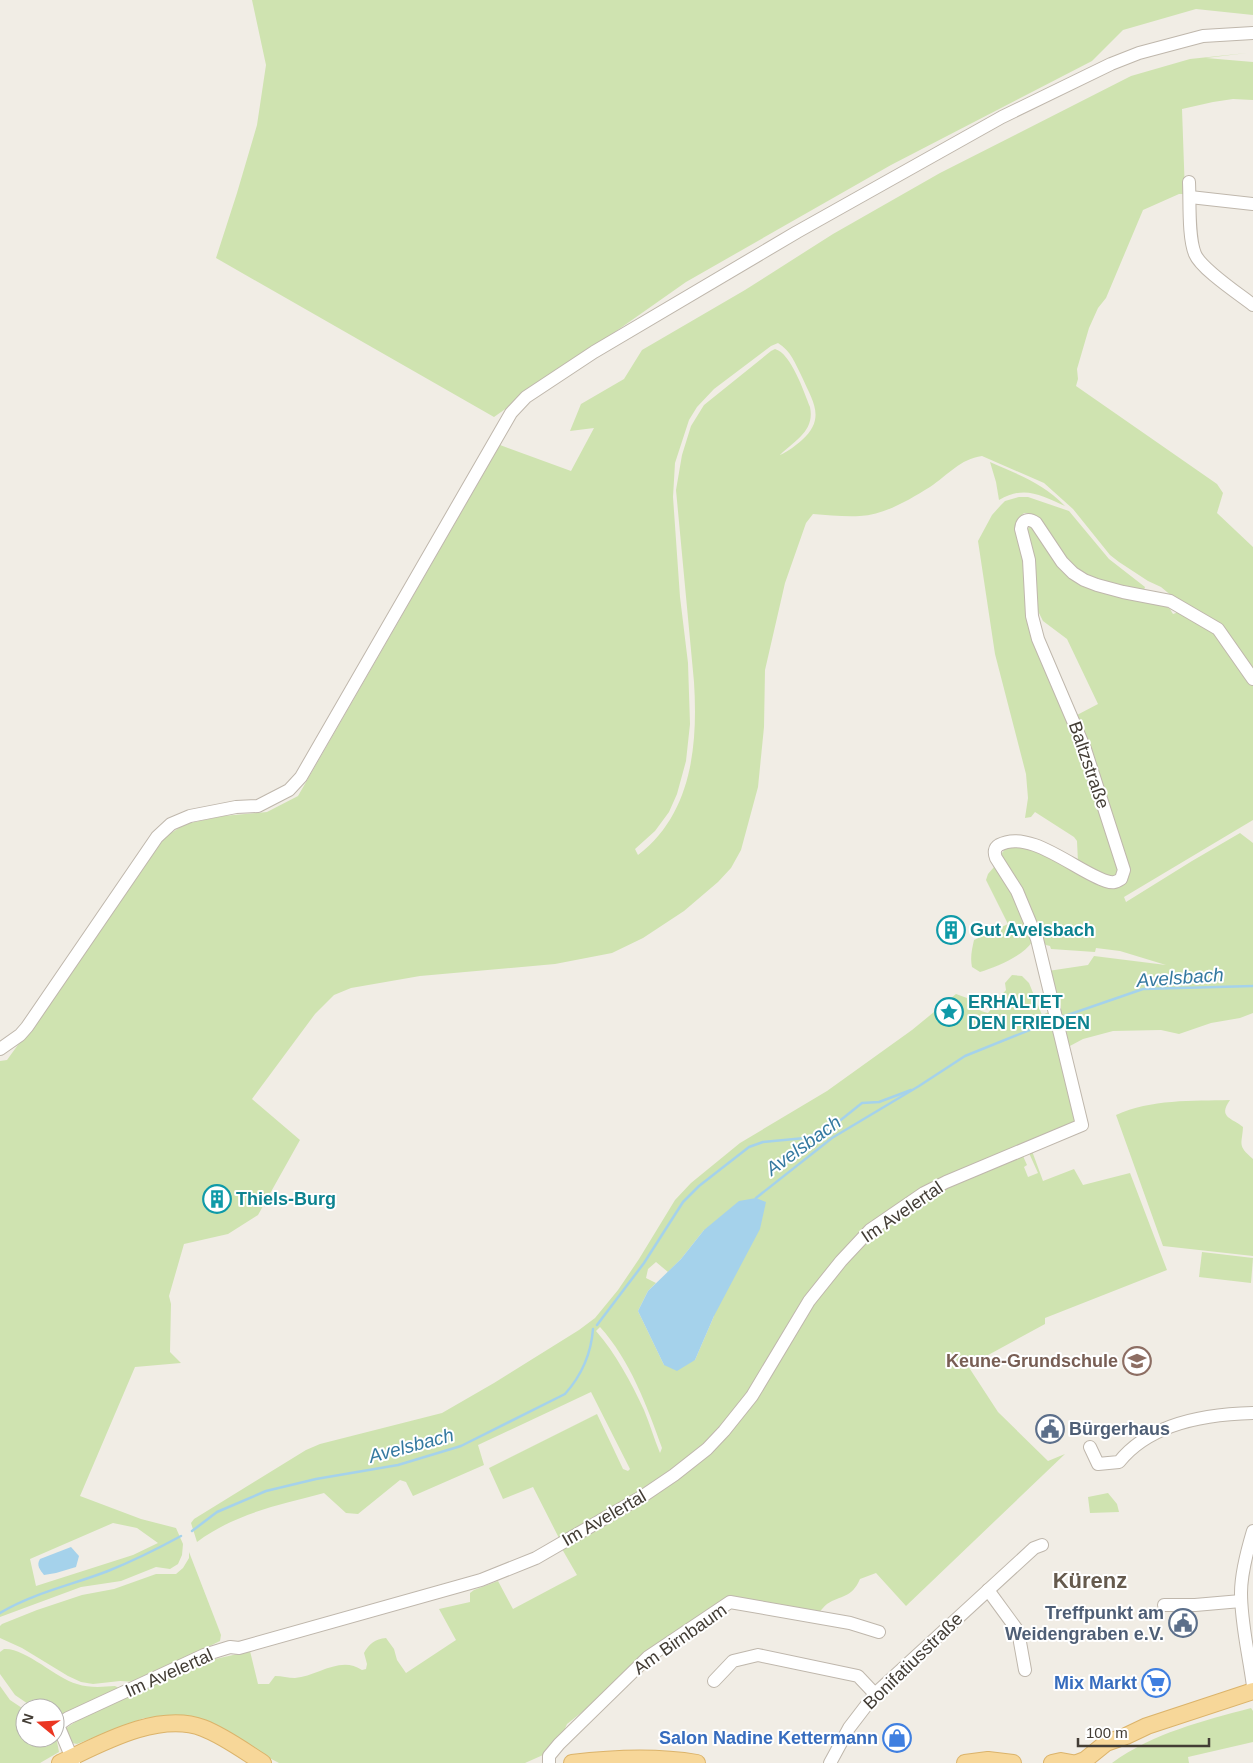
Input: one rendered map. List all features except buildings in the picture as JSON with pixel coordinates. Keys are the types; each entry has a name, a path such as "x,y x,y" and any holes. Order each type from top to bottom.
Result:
{"main road":[{"path":"1077,1763 1083,1761 1106,1743 1147,1726 1253,1691"},
{"path":"68,1761 132,1731 154,1725 178,1723 203,1728 263,1763"},
{"path":"1094,1763 1126,1736"},
{"path":"572,1763 656,1759 696,1763"},
{"path":"972,1763 996,1760 1013,1763"},
{"path":"1052,1763 1063,1761 1072,1763"}],"street":[{"path":"0,1049 20,1035 27,1027 157,836 171,824 190,816 236,807 258,806 289,790 301,777 511,413 526,397 594,352 797,232 1002,117 1111,64 1139,53 1203,36 1253,33"},
{"path":"1189,182 1192,240 1195,255 1209,270 1253,305"},
{"path":"1190,197 1253,204"},
{"name":"Baltzstraße","path":"1082,1125 1037,939 1017,891 995,856 996,847 1002,844 1028,842 1048,850 1094,876 1111,883 1121,880 1124,870 1085,749 1067,704 1047,664 1036,633 1032,616 1029,560 1021,524 1025,520 1031,519 1036,522 1062,562 1073,573 1084,580 1124,592 1170,601 1218,629 1253,679"},
{"name":"Im Avelertal","path":"68,1761 58,1725 61,1722 204,1655 230,1647 239,1648 481,1580 536,1558 643,1496 707,1449 724,1431 752,1396 809,1301 841,1261 870,1230 924,1193 946,1182 1082,1125"},
{"path":"1090,1447 1098,1464 1119,1462 1129,1449 1166,1427 1226,1413 1253,1413"},
{"path":"1253,1531 1245,1561 1241,1592 1244,1630 1253,1686"},
{"name":"Bonifatiusstraße","path":"830,1763 849,1728 875,1694 1034,1548 1042,1545"},
{"path":"988,1590 1018,1631 1025,1670"},
{"path":"1164,1605 1195,1605 1242,1601"},
{"name":"Am Birnbaum","path":"549,1763 549,1756 559,1744 648,1657 730,1602 850,1623 880,1632"},
{"path":"714,1681 733,1661 758,1655 858,1676 875,1694"}],"green space":[{"path":"252,0 1253,0 1253,15 1196,9 1123,30 1092,61 891,165 686,282 494,417 216,258 257,125 266,65"},
{"path":"1247,53 1206,58 1253,62 1253,100 1233,99 1182,109 1185,194 1179,194 1143,210 1106,298 1098,308 1089,328 1077,369 1078,379 1076,386 1217,484 1223,493 1217,513 1253,547 1253,820 1124,897 1126,902 1240,833 1253,843 1253,1013 1240,1018 1211,1023 1179,1034 1161,1030 1113,1031 1083,1039 1068,1047 1048,971 1088,965 1094,956 1166,965 1120,951 1096,948 1095,952 1051,949 1050,946 1040,940 1002,860 1002,853 1006,848 1022,845 1117,888 1122,886 1077,715 1098,704 1067,639 1043,621 1036,607 1027,531 1029,527 1033,527 1058,565 1165,606 1173,614 1176,613 1175,609 1197,617 1161,587 1148,581 1110,555 1073,509 1044,483 982,456 967,460 930,487 887,510 860,516 813,514 806,523 785,583 765,670 764,727 758,787 741,850 731,868 718,882 684,911 643,938 612,953 555,964 420,976 351,988 334,995 315,1014 252,1099 300,1140 258,1215 228,1234 184,1244 169,1296 171,1304 170,1352 181,1363 135,1367 80,1496 141,1519 176,1528 183,1544 182,1555 178,1564 170,1569 156,1567 121,1581 81,1587 0,1617 0,1061 7,1060 101,930 165,837 185,824 223,816 267,812 298,796 500,445 571,471 594,428 570,431 581,404 624,379 642,350 745,290 833,234 940,173 1131,76 1190,59","holes":["778,343 792,358 813,402 815,417 814,424 809,432 802,440 780,455 807,429 811,415 801,383 792,365 781,352 775,349 704,405 691,426 682,455 676,490 694,682 695,730 688,777 681,799 670,820 656,838 638,855 635,849 655,831 669,812 677,794 686,761 690,724 688,663 680,597 673,497 675,463 689,420 697,407 714,389 771,346","113,1523 137,1528 158,1543 133,1555 36,1586 30,1559"]},
{"path":"990,462 1039,485 1065,506 1040,495 1025,492 1016,493 999,500"},
{"path":"1019,497 1028,497 1069,511 1109,559 1145,587 1144,590 1095,580 1073,570 1038,518 1024,513 1019,518 1016,525 1026,561 1027,588 1063,705 1119,867 1116,876 1108,878 1078,862 1077,841 1074,837 1035,812 1031,817 1025,818 1028,798 1026,774 995,654 978,541 992,515 1001,505 1005,501"},
{"path":"994,867 998,868 1005,876 1032,942 1016,956 980,972 972,967 971,957 974,940 1008,924 986,880"},
{"path":"1012,975 1022,976 1029,983 1042,1015 1051,1011 1075,1112 1074,1122 940,1180 871,1235 927,1195 1023,1156 1027,1165 1024,1167 1028,1177 1038,1173 1029,1153 1032,1151 1043,1181 1074,1169 1083,1185 1130,1173 1167,1270 1045,1318 1045,1324 968,1366 998,1412 1048,1461 1065,1454 906,1606 876,1573 860,1579 850,1593 827,1604 818,1613 740,1597 731,1598 567,1724 563,1733 543,1755 525,1763 279,1763 252,1749 176,1717 144,1718 77,1744 72,1743 65,1729 88,1713 205,1662 250,1651 258,1684 269,1684 275,1676 295,1678 337,1665 354,1666 362,1670 366,1669 367,1664 364,1653 370,1645 386,1638 406,1673 456,1640 439,1609 470,1602 470,1593 474,1590 498,1581 513,1609 577,1575 562,1549 560,1540 533,1487 503,1499 489,1468 597,1414 623,1469 628,1471 630,1469 591,1392 478,1445 484,1465 413,1496 406,1482 400,1480 358,1514 346,1513 324,1493 274,1506 242,1517 197,1542 191,1523 194,1519 306,1450 320,1444 442,1413 579,1330 595,1318 618,1290 675,1200 691,1183 740,1143 827,1091 912,1030 956,994 967,998 973,1006 988,1013 993,1007 999,1010 1002,1009 1003,1007 998,999 1006,990 1005,983","holes":["704,1230 714,1316 695,1360 664,1365 638,1311 648,1291 656,1283 646,1278 648,1269 656,1262 668,1272","600,1327 611,1340 637,1384 662,1448 660,1453 634,1389 617,1359 596,1331"]},
{"path":"1230,1100 1226,1106 1226,1114 1243,1127 1242,1144 1245,1151 1253,1159 1253,1256 1163,1246 1116,1115 1157,1103"},
{"path":"1202,1252 1253,1258 1251,1283 1199,1277"},
{"path":"1108,1493 1117,1504 1119,1512 1090,1513 1088,1497"},
{"path":"189,1552 221,1635 220,1641 137,1682 120,1681 93,1684 81,1682 22,1648 0,1638 0,1626 2,1624 37,1610 82,1595 114,1589 156,1574 176,1574 183,1568 189,1558"},
{"path":"4,1649 21,1653 77,1684 91,1687 115,1686 119,1688 65,1715 65,1698 19,1698 15,1695 0,1674 0,1652"},
{"path":"0,1686 10,1700 15,1703 15,1748 58,1748 59,1752 40,1763 0,1763"},
{"path":"1251,1708 1253,1711 1253,1742 1188,1757 1189,1763 1112,1763 1161,1736 1197,1723"}],"water":[{"path":"756,1198 766,1202 760,1229 714,1316 695,1360 677,1371 664,1365 638,1311 648,1291 681,1259 704,1230 739,1201"},
{"path":"71,1547 79,1556 76,1567 44,1575 38,1565 40,1559"}],"waterway":[{"name":"Avelsbach","path":"1059,1018 1143,989 1253,986"},
{"name":"Avelsbach","path":"756,1198 832,1138 965,1056 1052,1021"},
{"name":"Avelsbach","path":"597,1325 644,1263 683,1202 699,1186 749,1147 763,1142 805,1138 832,1127 862,1103 879,1102 911,1090"},
{"name":"Avelsbach","path":"192,1531 217,1512 266,1491 316,1479 398,1465 461,1446 565,1394 585,1364 593,1329"},
{"name":"Avelsbach","path":"0,1613 26,1600 117,1567 181,1536"}],"place":[{"name":"Gut Avelsbach","path":"951,930"},
{"name":"ERHALTET DEN FRIEDEN","path":"949,1012"},
{"name":"Thiels-Burg","path":"217,1199"},
{"name":"Keune-Grundschule","path":"1137,1361"},
{"name":"Bürgerhaus","path":"1050,1429"},
{"name":"Treffpunkt am Weidengraben e.V.","path":"1183,1623"},
{"name":"Mix Markt","path":"1156,1683"},
{"name":"Salon Nadine Kettermann","path":"897,1738"}],"district":[{"name":"Kürenz","path":"1090,1580"}]}
